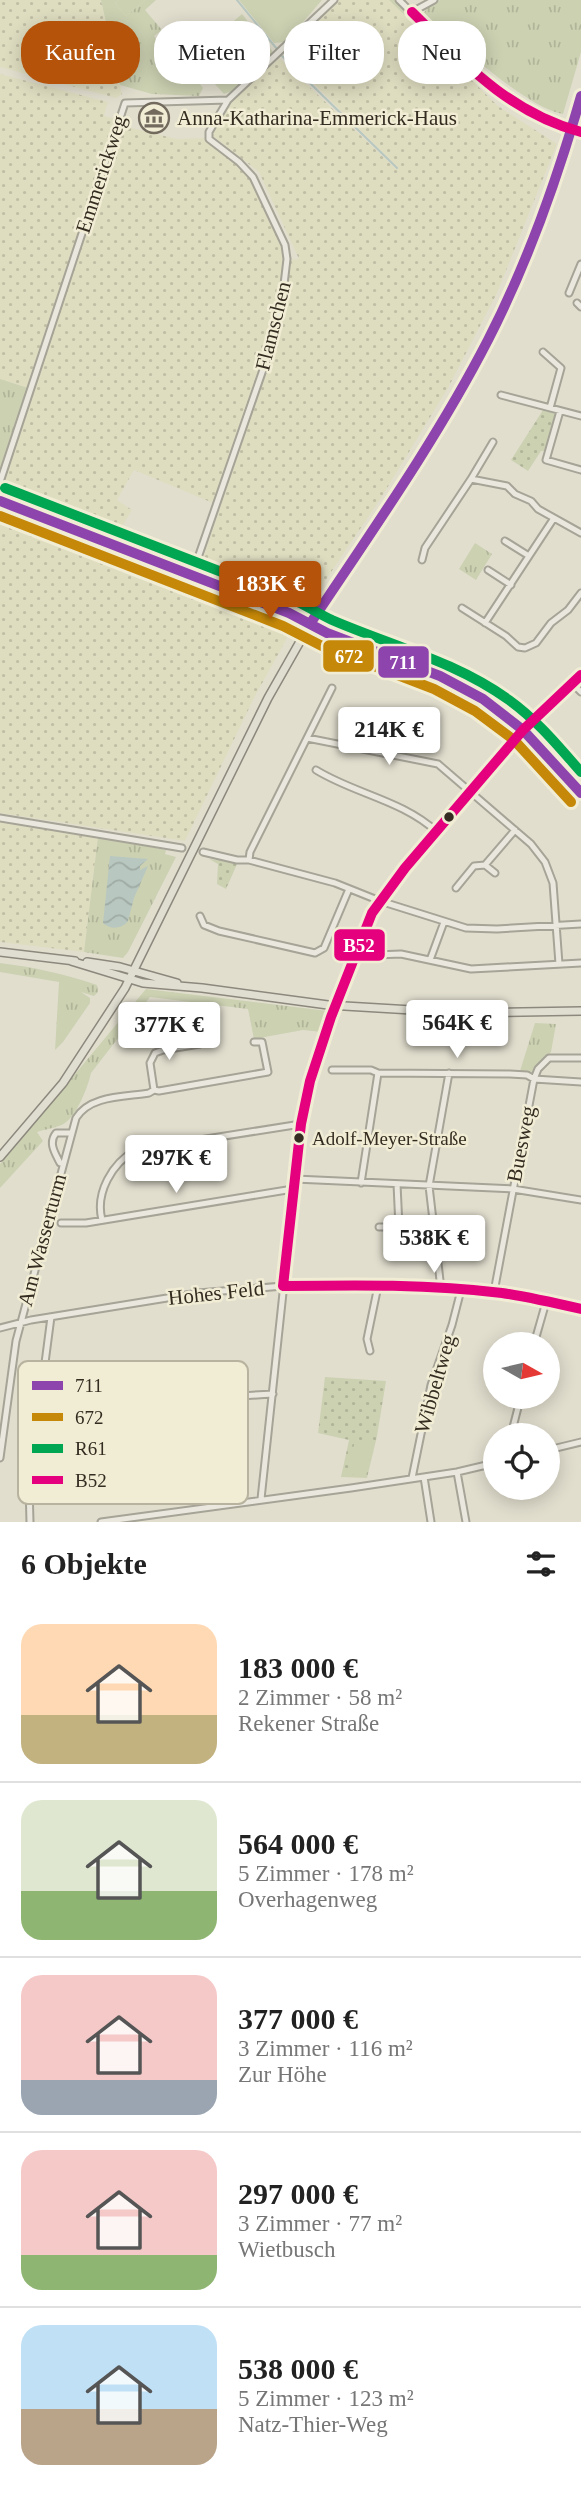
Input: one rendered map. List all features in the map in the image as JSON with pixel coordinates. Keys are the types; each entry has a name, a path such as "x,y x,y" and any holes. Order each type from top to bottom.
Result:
{"main road":[{"path":"0,1157 62,1083 131,979 225,781 268,698 310,624 426,447 488,339 535,236 581,96"},
{"path":"0,501 289,613 310,624"},
{"path":"0,951 104,963 202,988"},
{"path":"71,961 143,983 328,1004 462,1013 581,1011"}],"street":[{"path":"228,100 334,0"},
{"path":"399,0 501,95 540,120 581,132"},
{"path":"412,12 434,0"},
{"name":"Emmerickweg","path":"0,482 125,103 228,100"},
{"name":"Flamschen","path":"192,575 275,335 287,259 285,245 253,177 239,162 209,139 209,132 228,100"},
{"path":"569,293 581,264"},
{"path":"543,352 561,368 550,408"},
{"path":"501,395 581,416"},
{"path":"560,411 546,460 581,470"},
{"path":"422,560 425,548 493,442"},
{"path":"471,479 507,486 515,494 531,501 538,509 581,533"},
{"path":"485,623 554,518"},
{"path":"505,541 529,556"},
{"path":"488,570 511,585"},
{"path":"462,608 518,647 530,647 551,623 568,610 581,593"},
{"path":"310,624 482,698 523,730 581,793"},
{"path":"339,996 372,913 380,901 523,730 581,674"},
{"path":"572,683 581,692"},
{"path":"249,860 250,852 331,688"},
{"path":"307,738 438,764 515,830 537,850 551,874 559,964"},
{"path":"316,770 347,786 400,806 421,817 437,832"},
{"path":"571,782 581,772"},
{"path":"0,818 182,848"},
{"path":"485,865 515,830"},
{"path":"203,852 249,860 349,889 444,922 477,928 581,924"},
{"path":"456,888 474,866 485,865 495,873"},
{"path":"200,916 204,925 219,931 315,953 324,947 349,889"},
{"path":"430,960 444,922"},
{"path":"375,955 401,954 471,969 581,963"},
{"path":"261,1499 301,1124 310,1081 331,1017"},
{"path":"63,1164 54,1149 53,1137 56,1133 70,1133 79,1113 91,1103 149,1093 153,1090 268,1072 262,1042 254,1042"},
{"path":"153,1090 150,1063 155,1053 163,1049 200,1044"},
{"path":"534,1079 538,1069 549,1058 581,1058"},
{"path":"332,1070 510,1074 527,1075 534,1079 581,1082"},
{"path":"361,1183 378,1073"},
{"path":"441,1289 429,1185 449,1073"},
{"name":"Buesweg","path":"494,1292 534,1079"},
{"path":"102,1220 100,1203 104,1188 119,1162 136,1150 301,1124"},
{"name":"Am Wasserturm","path":"0,1458 20,1323 70,1133"},
{"path":"295,1180 513,1189 581,1200"},
{"path":"379,1227 399,1227 397,1184"},
{"path":"61,1223 86,1223 293,1189"},
{"name":"Hohes Feld","path":"20,1323 198,1293 283,1286 378,1286 494,1292 581,1308"},
{"path":"370,1351 367,1339 378,1286"},
{"name":"Wibbeltweg","path":"412,1478 431,1385 461,1290"},
{"path":"537,1332 546,1302"},
{"path":"45,1361 51,1317"},
{"name":"Am Wasserturm","path":"0,1328 20,1323"},
{"path":"248,1395 273,1394"},
{"path":"560,1447 581,1442"},
{"path":"248,1501 424,1477 483,1466"},
{"path":"457,1472 466,1522"},
{"path":"424,1477 431,1522"},
{"path":"30,1504 30,1522"},
{"path":"101,1522 226,1504"}],"shaded area":[{"path":"0,0 101,0 106,21 21,21 21,73 0,67"},
{"path":"339,0 389,0 411,21 398,21 398,84 475,84 498,106 557,144 497,293 448,388 381,498 311,602 296,606 199,570 251,415 243,414 213,503 134,470 117,500 132,510 116,537 0,492 119,125 177,139 205,138 244,169 254,183 283,243 285,260 299,259 259,172 213,136 212,131 235,98 250,84 270,84 270,65 278,57 284,63 284,84 306,84 398,168 314,84 384,84 384,21 317,21"},
{"path":"0,74 21,79 21,84 39,84 108,102 104,116 116,119 28,388 0,379"},
{"path":"64,84 120,84 122,94 116,98"},
{"path":"0,512 233,604 289,631 185,841 0,813"},
{"path":"0,821 98,837 84,952 0,942"}],"green space":[{"path":"101,0 119,0 115,3 126,16 145,0 156,0 145,10 154,21 154,84 200,84 203,88 199,96 152,94 120,85 140,84 140,21 106,21"},
{"path":"119,0 145,0 126,16 115,3"},
{"path":"239,0 322,0 304,21 284,21 284,42 274,43 270,38 270,21 256,21"},
{"path":"389,0 396,0 417,21 411,21"},
{"path":"440,0 581,0 581,52 563,114 548,109 510,87 486,67 486,21 433,21 424,13 428,6"},
{"path":"242,14 248,21 234,21"},
{"path":"215,84 239,84 232,91 224,94"},
{"path":"0,379 28,388 0,473"},
{"path":"543,410 556,414 546,451 541,451 528,471 511,460"},
{"path":"475,543 492,554 476,580 459,569"},
{"path":"98,837 166,850 165,854 176,857 123,958 84,952"},
{"path":"209,859 238,862 226,889 217,884 218,864"},
{"path":"0,963 49,971 97,985 98,992 94,996 81,992 90,998 90,1003 55,1050 59,982 0,972"},
{"path":"146,989 328,1011 322,1032 303,1030 254,1039 248,1009 150,997 91,1073 85,1093 74,1114 62,1125 37,1132 43,1141 0,1188 0,1164"},
{"path":"535,1023 556,1024 551,1052 533,1072 520,1071"},
{"path":"325,1377 386,1381 367,1478 341,1477 349,1440 318,1433"},
{"path":"355,1440 372,1443 366,1477 348,1474"}],"water":[{"path":"110,856 148,859 140,866 140,870 148,866 134,898 128,921 116,928 103,923"}],"waterway":[{"path":"237,0 277,49"},
{"path":"281,55 397,168"}],"tunnel":[{"path":"331,1017 339,997"}],"transit line":[{"name":"B52","path":"412,12 469,67 509,99 531,112 581,132"},
{"name":"711","path":"310,624 426,449 488,340 516,281 540,220 581,96"},
{"name":"R61","path":"5,488 294,600 332,620 445,664 509,700 529,716 581,772"},
{"name":"711","path":"0,501 289,613 327,633 440,676 483,699 523,730 581,793"},
{"name":"672","path":"0,516 283,626 322,646 434,689 475,711 514,740 571,802"},
{"name":"B52","path":"283,1286 301,1124 310,1081 331,1017 372,913 405,868 523,730 581,675"},
{"name":"B52","path":"283,1286 365,1285 475,1290 581,1309"}],"place":[{"name":"Anna-Katharina-Emmerick-Haus","path":"154,118"},
{"name":"Adolf-Meyer-Straße","path":"299,1138"}]}
